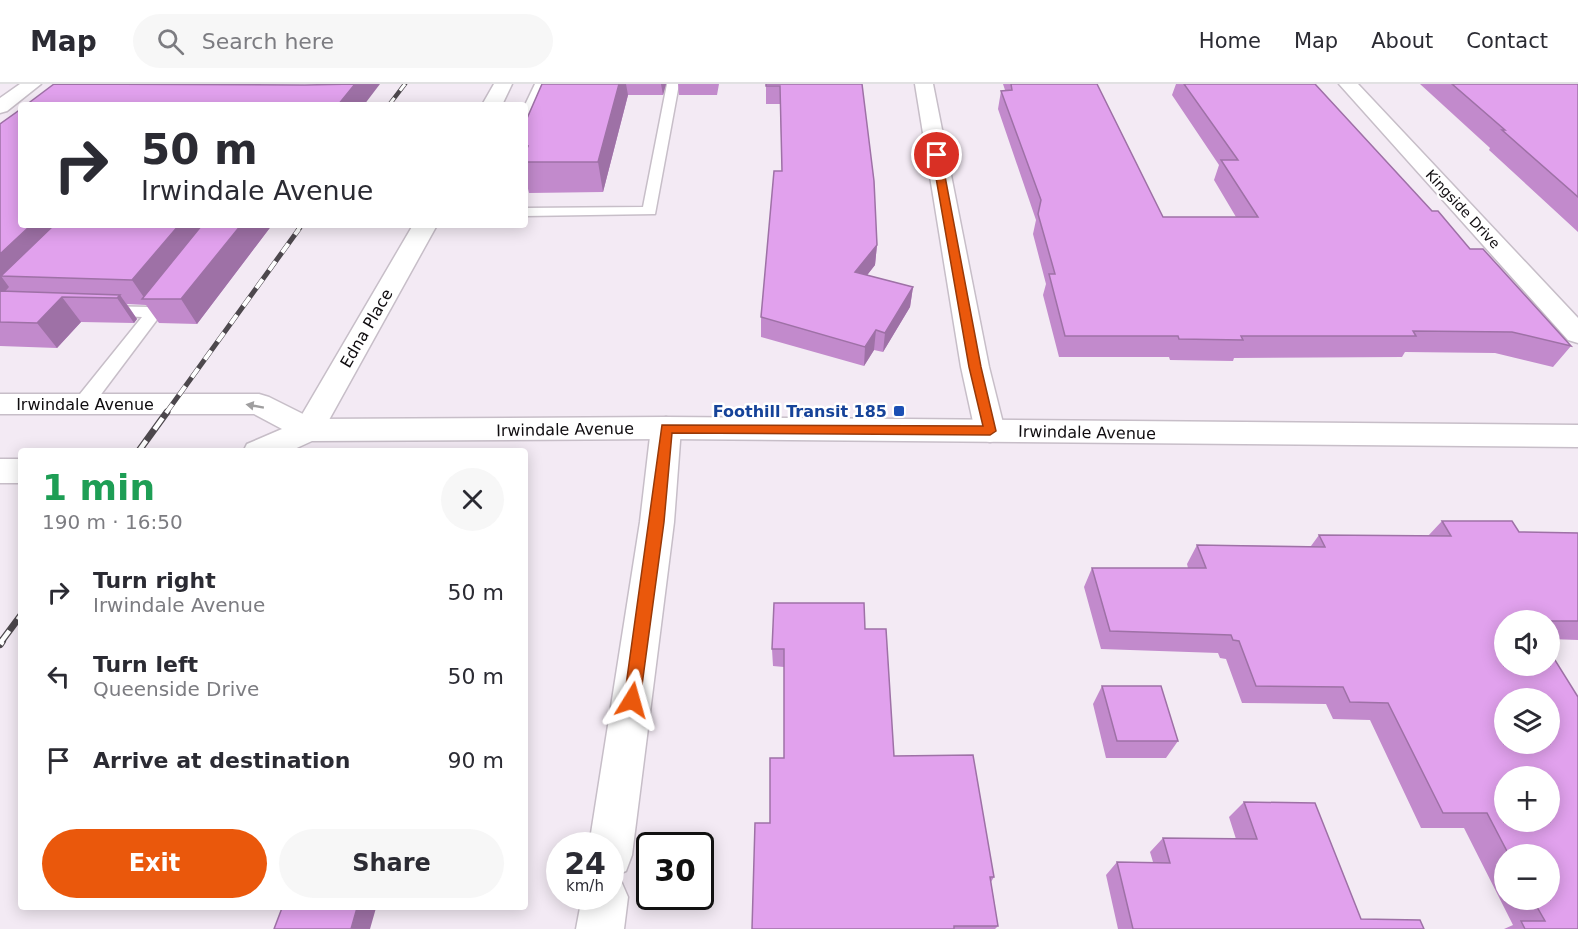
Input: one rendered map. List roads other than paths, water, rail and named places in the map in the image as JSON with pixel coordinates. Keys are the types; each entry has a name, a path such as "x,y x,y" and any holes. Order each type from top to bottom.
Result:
{"street":[{"path":"0,107 32,84"},
{"path":"494,102 503,84"},
{"path":"924,84 975,367 990,431"},
{"name":"Kingside Drive","path":"1348,84 1578,334"},
{"name":"Edna Place","path":"308,430 423,228"},
{"name":"Irwindale Avenue","path":"0,404 259,404 308,430"},
{"path":"613,832 657,522 666,428"},
{"name":"Irwindale Avenue","path":"267,448 308,430 666,428 1578,436"},
{"path":"0,471 18,471"},
{"path":"600,929 603,910"}],"lane":[{"path":"528,112 541,84"},
{"path":"528,212 650,211 673,84"},
{"path":"83,404 168,294"},
{"path":"83,310 154,312"}],"railway":[{"path":"391,102 405,84"},
{"path":"166,413 299,229"},
{"path":"141,448 167,412"},
{"path":"1,642 18,619"}],"place":[{"name":"Foothill Transit 185","path":"899,411"}]}
